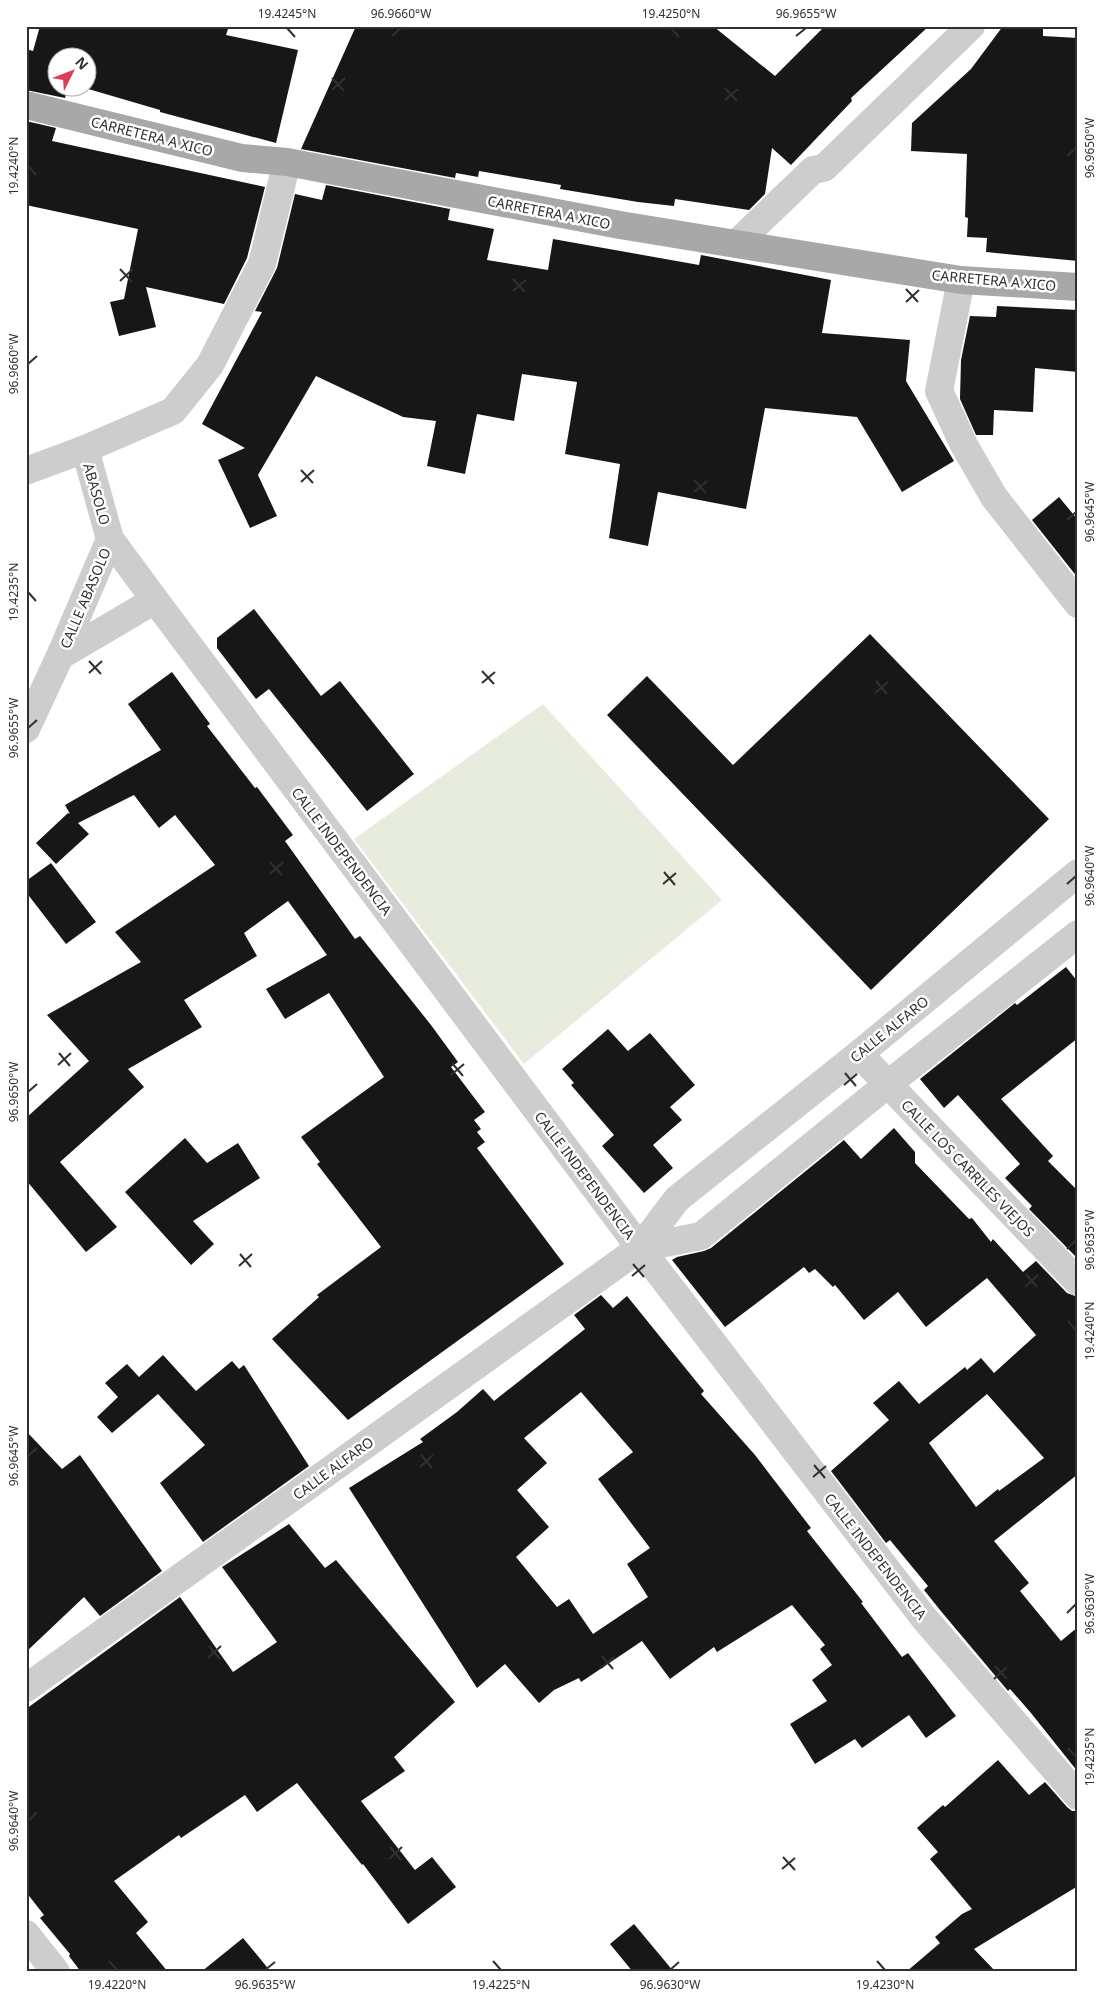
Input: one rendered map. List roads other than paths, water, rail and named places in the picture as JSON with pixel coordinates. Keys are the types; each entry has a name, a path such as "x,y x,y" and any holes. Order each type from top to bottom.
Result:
{"main road":[{"name":"CARRETERA A XICO","path":"26,105 242,158 288,162 620,225 961,280 1078,287"}],"street":[{"path":"736,244 813,170 824,168 971,26"},
{"path":"26,471 85,449 173,411 210,365 262,264 288,162"},
{"path":"961,280 939,391 964,445 994,497 1078,604"},
{"name":"ABASOLO","path":"85,449 110,540"},
{"name":"CALLE INDEPENDENCIA","path":"110,540 640,1248 924,1618 1078,1796"},
{"name":"CALLE ABASOLO","path":"26,729 110,540"},
{"name":"CALLE ABASOLO","path":"60,656 155,600"},
{"name":"CALLE ALFARO","path":"26,1688 640,1248 677,1199 859,1054 1078,873"},
{"name":"CALLE ALFARO","path":"640,1248 701,1236 888,1084 1078,934"},
{"name":"CALLE LOS CARRILES VIEJOS","path":"859,1054 1078,1282"},
{"path":"26,1934 56,1972"}]}
